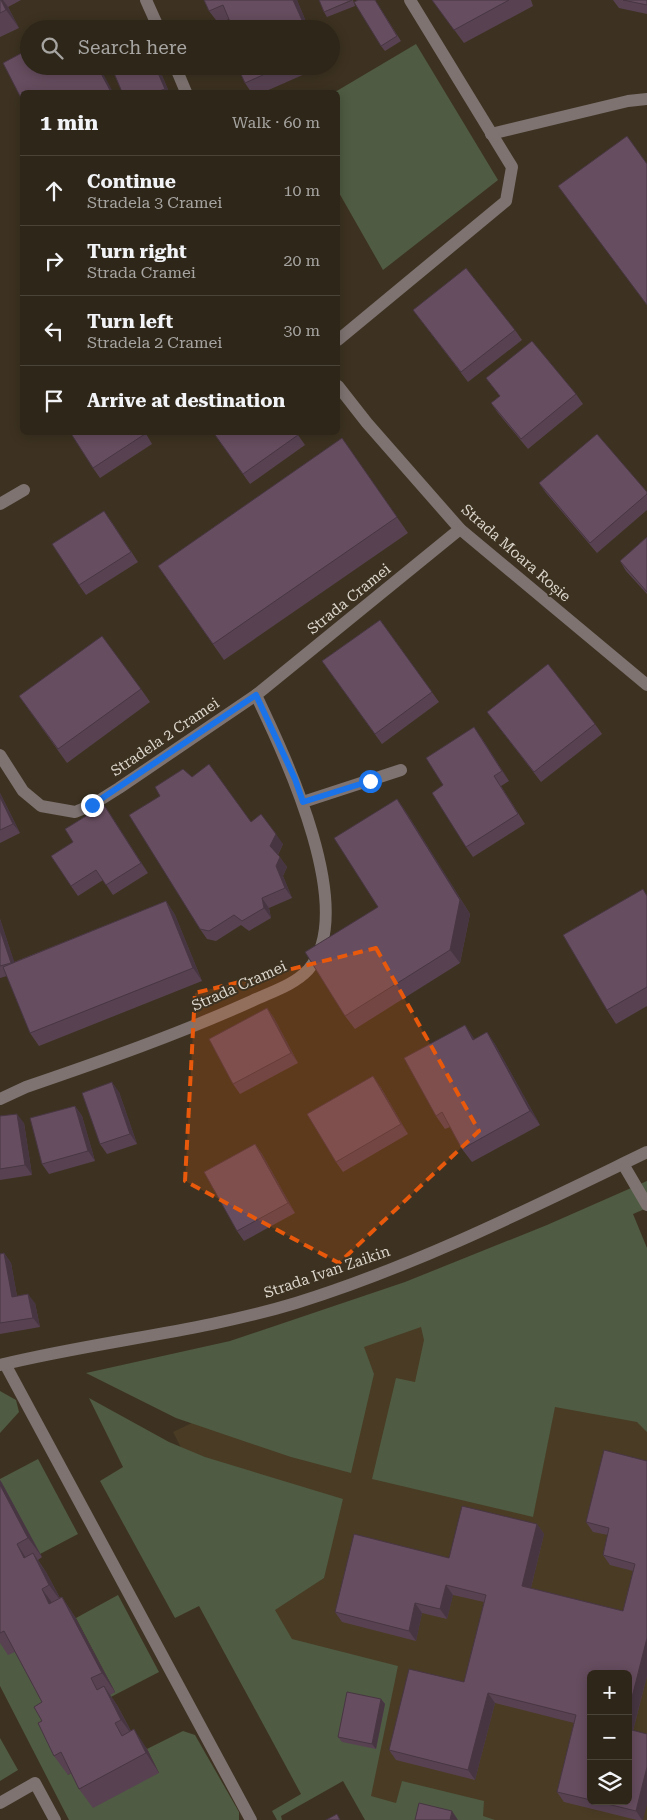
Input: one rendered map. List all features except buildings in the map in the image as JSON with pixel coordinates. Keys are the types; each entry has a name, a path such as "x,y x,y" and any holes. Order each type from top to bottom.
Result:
{"street":[{"path":"146,0 155,20"},
{"path":"340,338 506,201 512,168 410,0"},
{"path":"179,75 185,90"},
{"path":"491,134 628,101 647,99"},
{"name":"Strada Moara Roșie","path":"340,389 367,423 460,529 647,685"},
{"path":"0,504 24,490"},
{"name":"Strada Cramei","path":"0,1100 26,1087 230,1011 290,984 308,970 320,951 326,922 325,896 310,824 303,802 295,779 256,695 460,529"},
{"name":"Stradela 2 Cramei","path":"0,755 23,791 41,806 75,812 92,805 119,788 256,695"},
{"path":"303,802 402,770"},
{"name":"Strada Ivan Zaikin","path":"2,1365 253,1314 296,1303 340,1288 486,1229 647,1152"},
{"path":"623,1164 647,1205"},
{"path":"2,1365 251,1820"},
{"path":"0,1802 35,1783 55,1820"}],"highlighted area":[{"path":"376,948 479,1131 339,1263 185,1181 195,993"}],"shaded area":[{"path":"570,1242 647,1248 647,1820 372,1820 173,1432"}],"green space":[{"path":"416,44 498,180 383,270 340,195 340,90 338,90"},
{"path":"647,1181 647,1208 633,1214 647,1248 647,1432 637,1422 555,1407 533,1517 372,1479 396,1378 415,1382 424,1340 421,1327 364,1347 374,1374 351,1473 291,1457 176,1418 86,1373 230,1341 405,1282 547,1225"},
{"path":"0,1391 16,1400 19,1412 0,1433"},
{"path":"89,1398 169,1442 205,1457 343,1499 324,1578 275,1610 292,1639 398,1666 371,1796 396,1803 402,1781 484,1801 483,1816 495,1820 365,1820 343,1781 281,1816 282,1820 277,1820 272,1811 301,1794 199,1606 175,1618 100,1481 123,1467"},
{"path":"38,1459 78,1534 40,1554 0,1484 0,1479"},
{"path":"118,1595 159,1672 105,1700 104,1697 115,1692 76,1618"},
{"path":"0,1640 17,1650 55,1721 68,1775 74,1771 159,1773 147,1749 183,1731 195,1735 239,1812 239,1820 69,1820 0,1686"},
{"path":"0,1738 18,1770 0,1781"}],"route":[{"path":"92,805 256,695 295,779 303,802 370,781"}]}
